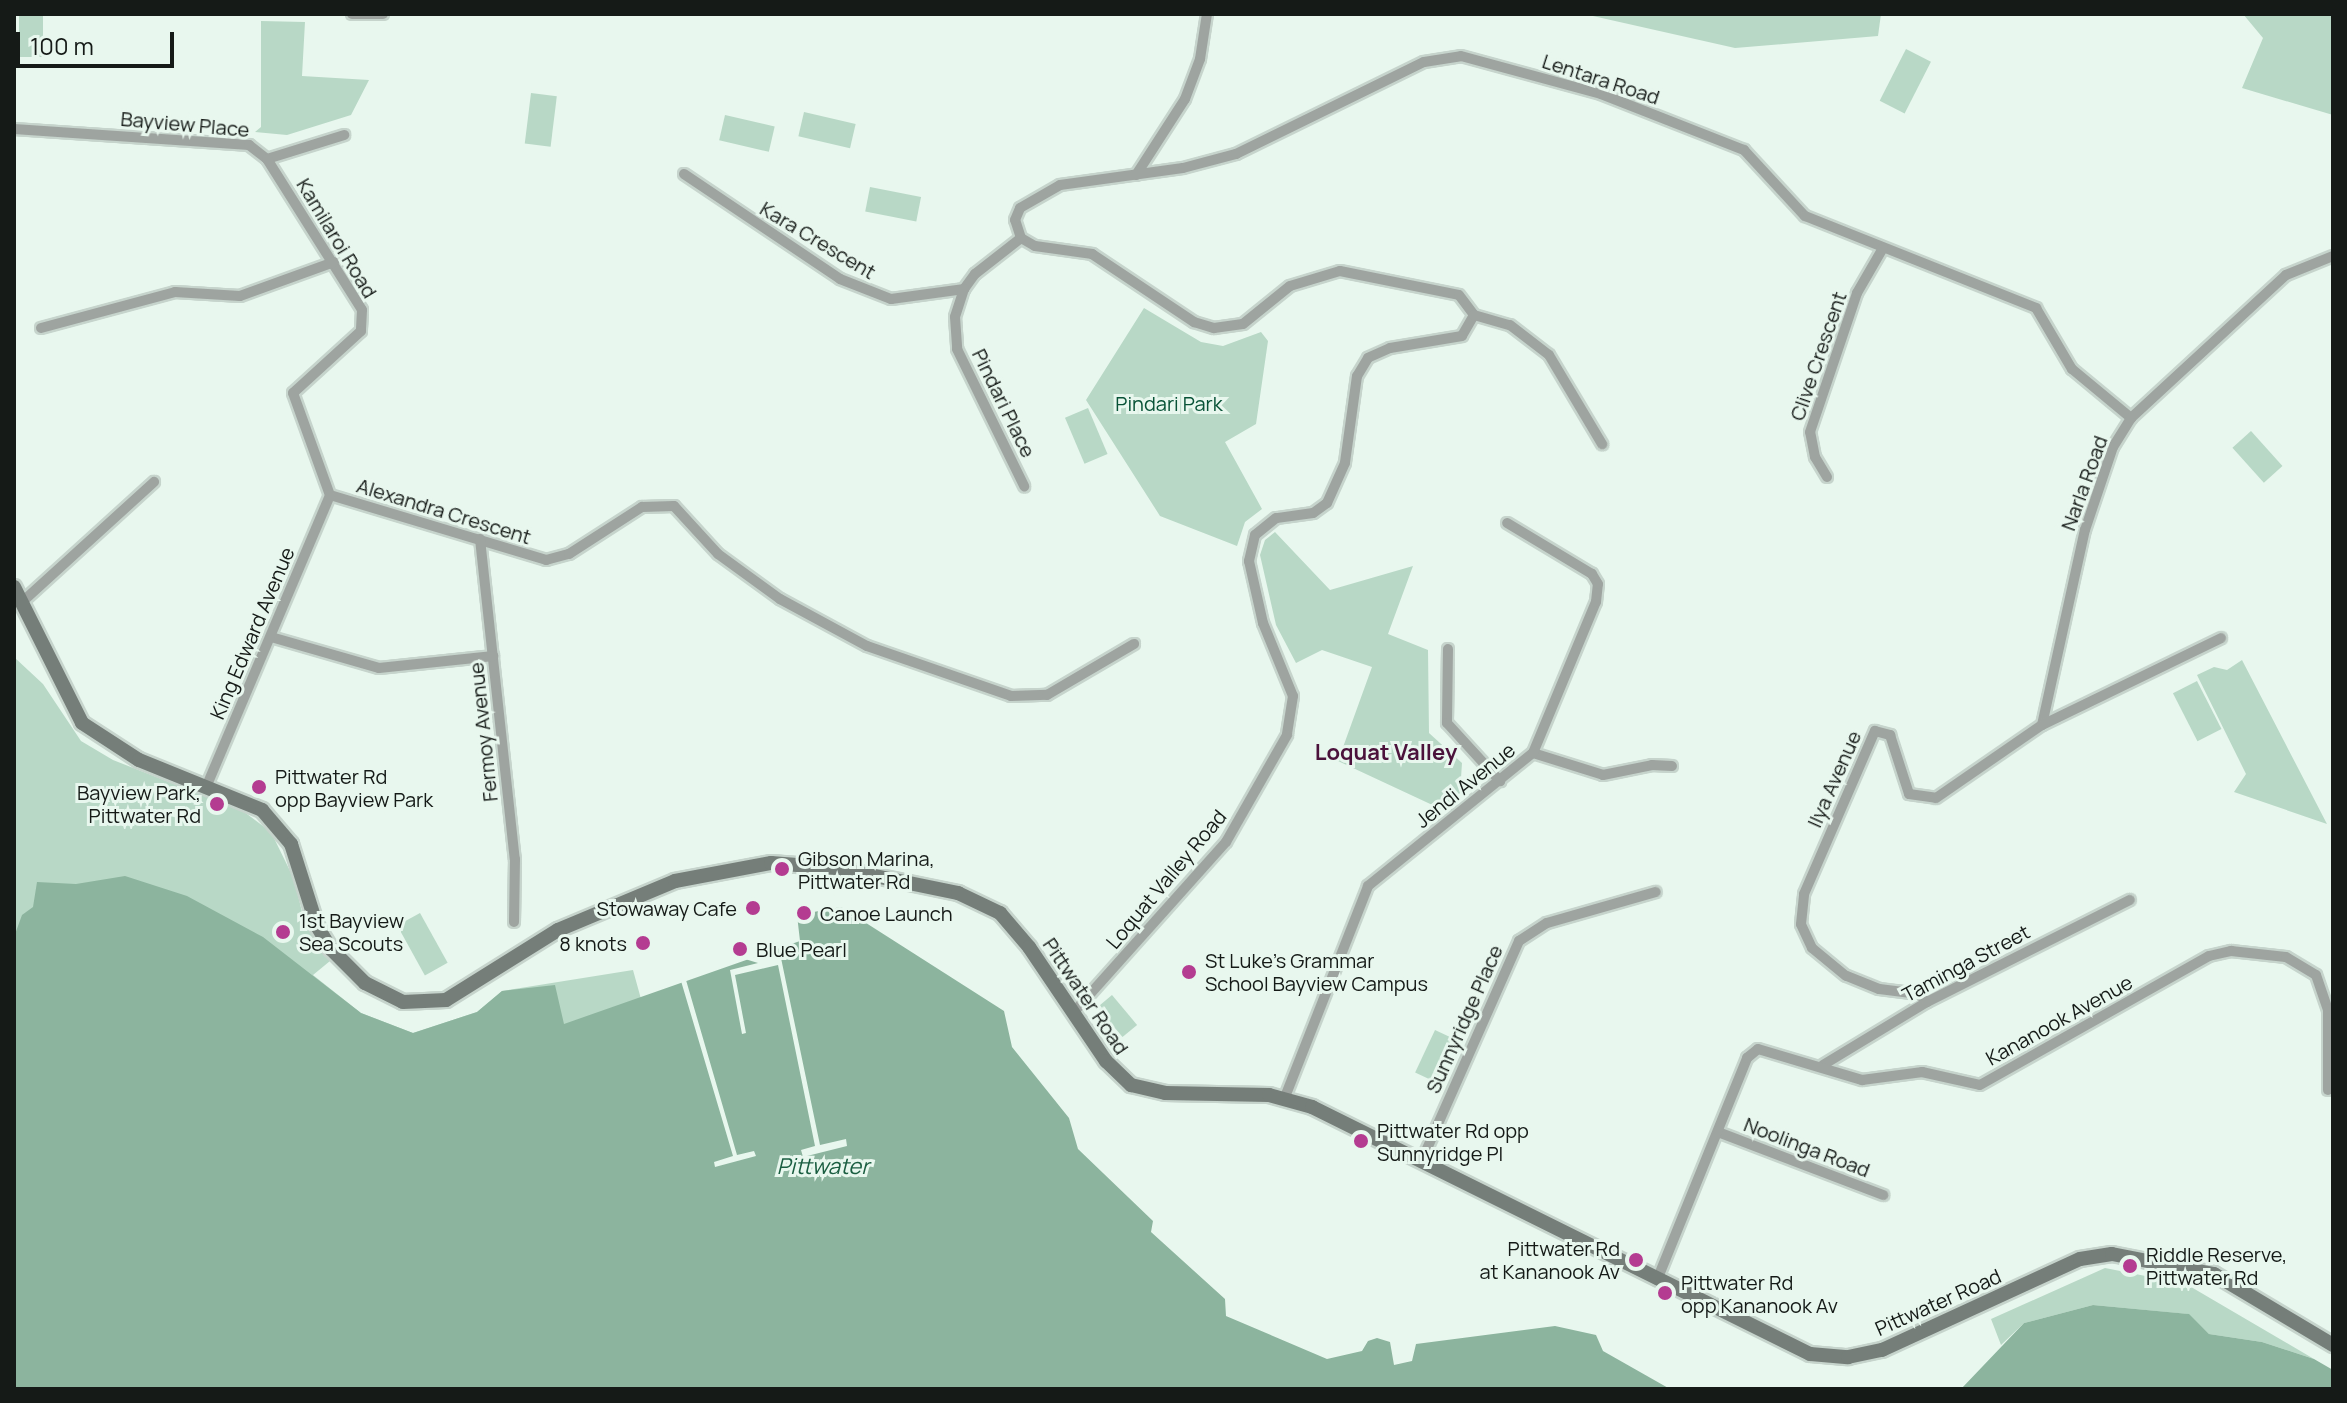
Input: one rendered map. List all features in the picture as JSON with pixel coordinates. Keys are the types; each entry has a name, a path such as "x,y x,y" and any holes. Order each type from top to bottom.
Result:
{"main road":[{"name":"Pittwater Road","path":"14,587 82,723 139,760 252,803 274,821 297,856 317,926 331,949 356,977 403,1002 435,1004 458,995 558,930 654,889 725,870 793,863 974,897 1011,924 1113,1071 1131,1085 1165,1093 1285,1097 1422,1160 1795,1349 1848,1357 1914,1338 2080,1259 2130,1255 2214,1274 2333,1345"}],"street":[{"path":"352,14 383,14"},
{"path":"1136,175 1185,99 1200,59 1207,14"},
{"name":"Lentara Road","path":"1021,238 1017,212 1033,197 1078,181 1136,175 1236,154 1424,62 1461,56 1601,94 1744,150 1805,216 2036,308 2072,369 2131,418"},
{"name":"Bayview Place","path":"14,129 249,145 267,159 344,135"},
{"name":"Kamilaroi Road","path":"267,159 362,310 361,331 293,393 330,495"},
{"name":"Kara Crescent","path":"684,174 863,292 891,299 921,298 964,289 1021,238"},
{"path":"1021,238 1035,246 1092,254 1194,322 1214,328 1243,324 1290,286 1340,271 1459,295 1474,315 1510,325 1549,355 1602,444"},
{"name":"Clive Crescent","path":"1827,477 1815,457 1810,432 1857,293 1883,248"},
{"name":"Narla Road","path":"2042,725 2085,530 2113,447 2131,418 2286,275 2333,256"},
{"path":"41,328 175,292 240,296 334,262"},
{"name":"Pindari Place","path":"964,289 955,317 957,349 1024,486"},
{"name":"Loquat Valley Road","path":"1073,1013 1226,842 1287,735 1293,696 1267,637 1256,592 1249,561 1255,535 1276,518 1313,513 1327,503 1345,463 1358,371 1368,358 1390,348 1462,336 1474,315"},
{"path":"21,603 154,482"},
{"name":"Alexandra Crescent","path":"330,495 546,560 569,554 642,507 674,506 718,554 780,599 867,646 1011,696 1047,695 1134,644"},
{"name":"King Edward Avenue","path":"207,785 330,495"},
{"name":"Jendi Avenue","path":"1285,1097 1368,886 1533,753 1596,602 1598,584 1592,574 1507,523"},
{"name":"Fermoy Avenue","path":"480,539 516,874 514,922"},
{"path":"271,637 379,668 493,656"},
{"name":"Ilya Avenue","path":"1927,1002 1919,994 1879,989 1846,976 1812,948 1801,910 1826,839 1879,729 1890,735 1906,790 1929,799 1943,795 2042,725 2221,638"},
{"path":"1448,649 1447,723 1500,781"},
{"path":"1533,753 1603,775 1652,765 1672,766"},
{"name":"Sunnyridge Place","path":"1422,1160 1519,941 1547,923 1656,892"},
{"name":"Taminga Street","path":"1823,1065 1927,1002 2130,900"},
{"name":"Kananook Avenue","path":"1657,1280 1753,1051 1769,1049 1862,1080 1922,1072 1980,1085 2209,956 2231,951 2286,957 2316,975 2328,1009 2328,1090"},
{"name":"Noolinga Road","path":"1718,1132 1883,1195"}],"green space":[{"path":"19,14 43,14 43,57 19,57"},
{"path":"1584,14 1881,14 1878,36 1735,48"},
{"path":"2243,14 2333,14 2333,115 2242,88 2263,38"},
{"path":"261,21 305,22 302,76 369,80 351,115 287,135 255,132 261,127"},
{"path":"1906,49 1931,62 1905,113 1880,101"},
{"path":"531,93 557,96 551,147 525,144"},
{"path":"804,112 856,124 850,148 798,136"},
{"path":"725,115 775,126 769,152 719,140"},
{"path":"870,187 921,197 916,221 865,212"},
{"name":"Pindari Park","path":"1144,308 1201,342 1223,346 1261,332 1268,341 1256,424 1225,442 1262,509 1245,522 1237,546 1160,516 1086,400"},
{"path":"1088,408 1108,454 1085,464 1065,418"},
{"path":"2251,431 2282,466 2264,483 2232,448"},
{"path":"1275,532 1330,590 1413,566 1388,634 1428,650 1429,733 1462,763 1460,793 1441,809 1338,761 1372,667 1322,650 1296,663 1276,625 1260,555 1265,540"},
{"path":"14,657 43,684 81,741 113,760 243,811 271,832 294,879 303,916 330,961 313,975 361,1013 413,1033 477,1012 502,991 633,970 641,999 589,1016 588,1031 14,1065"},
{"path":"2242,660 2327,824 2234,792 2246,774 2197,675 2214,667 2227,670"},
{"path":"2197,681 2222,729 2197,741 2173,693"},
{"path":"420,913 448,963 425,975 397,926"},
{"path":"1112,995 1137,1025 1123,1037 1097,1007"},
{"path":"1435,1030 1456,1040 1436,1082 1415,1073"},
{"path":"2105,1268 2186,1284 2314,1359 2262,1342 2209,1334 2188,1314 2093,1305 2024,1323 2001,1345 1991,1319"}],"water":[{"name":"Pittwater","path":"125,876 187,896 263,937 361,1013 413,1033 477,1012 502,991 555,985 564,1024 800,941 797,915 841,907 1004,1011 1012,1047 1069,1118 1078,1149 1153,1221 1151,1232 1225,1299 1226,1316 1327,1359 1362,1351 1368,1341 1377,1338 1390,1342 1394,1365 1412,1361 1416,1344 1555,1326 1596,1335 1603,1351 1670,1389 14,1389 14,937 22,915 33,907 37,882 76,884"},
{"path":"2093,1305 2189,1314 2209,1334 2262,1342 2314,1359 2333,1370 2333,1389 1961,1389 2024,1323"}],"pier":[{"path":"781,958 820,1145 846,1139 847,1146 803,1157 801,1150 815,1146 778,965 735,975 746,1033 742,1034 730,970 758,963 745,959"},
{"path":"686,980 737,1155 754,1151 756,1156 715,1167 714,1162 733,1156 681,981"}],"place":[{"name":"Pittwater Rd opp Bayview Park","path":"259,787"},
{"name":"Bayview Park, Pittwater Rd","path":"217,804"},
{"name":"Gibson Marina, Pittwater Rd","path":"782,869"},
{"name":"Stowaway Cafe","path":"753,908"},
{"name":"Canoe Launch","path":"804,913"},
{"name":"1st Bayview Sea Scouts","path":"283,932"},
{"name":"8 knots","path":"643,943"},
{"name":"Blue Pearl","path":"740,949"},
{"name":"St Luke's Grammar School Bayview Campus","path":"1189,972"},
{"name":"Pittwater Rd opp Sunnyridge Pl","path":"1361,1141"},
{"name":"Pittwater Rd at Kananook Av","path":"1636,1260"},
{"name":"Riddle Reserve, Pittwater Rd","path":"2130,1266"},
{"name":"Pittwater Rd opp Kananook Av","path":"1665,1293"}],"district":[{"name":"Loquat Valley","path":"1386,753"}]}
